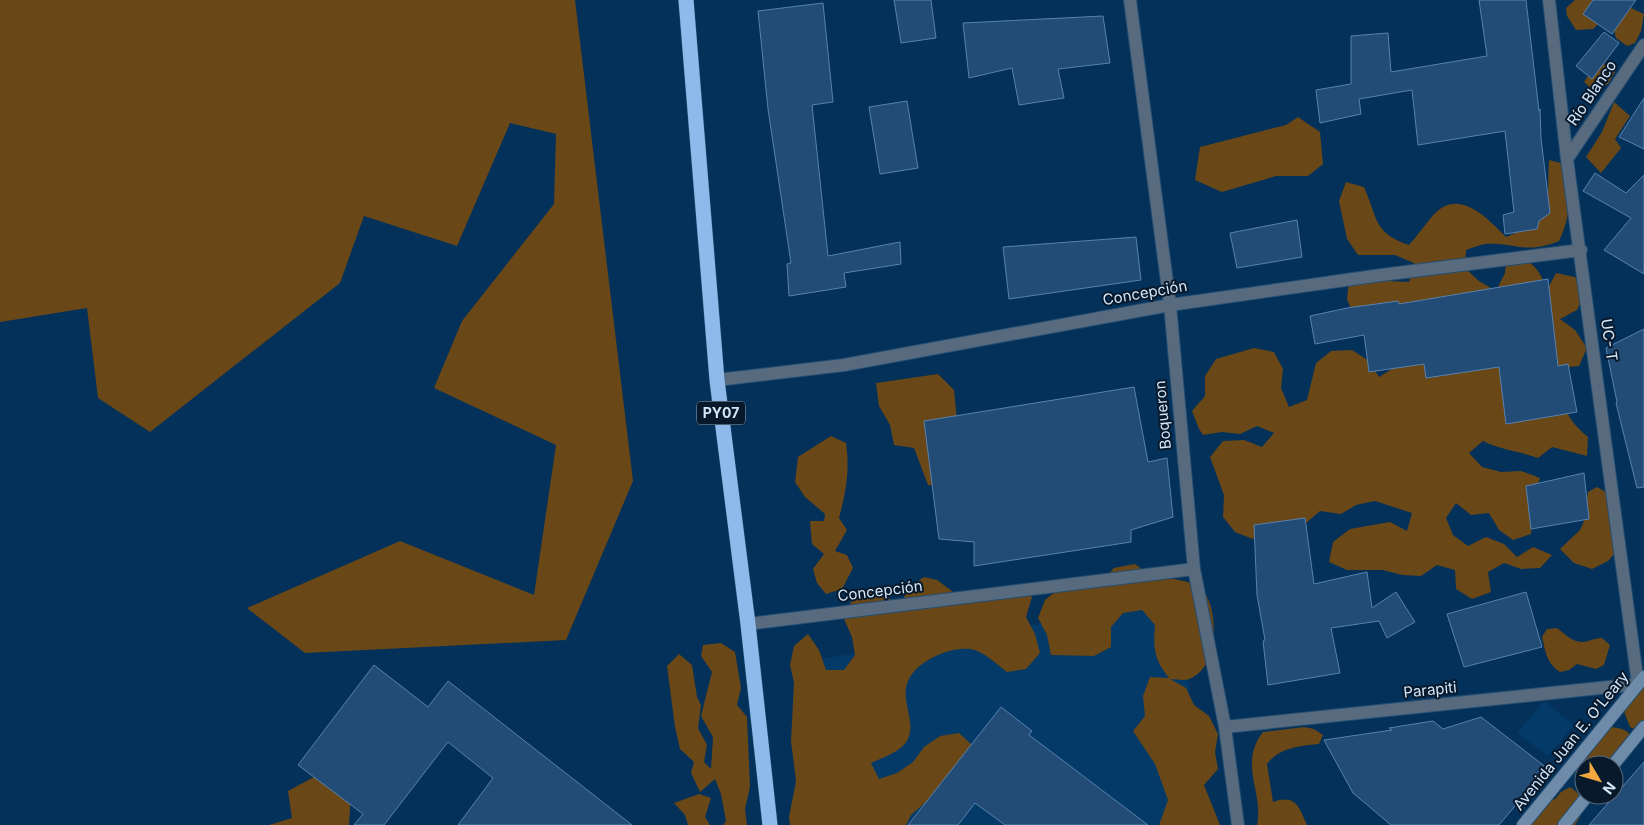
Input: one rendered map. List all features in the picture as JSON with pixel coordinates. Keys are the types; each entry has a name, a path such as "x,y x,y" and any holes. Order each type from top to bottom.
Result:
{"highway":[{"name":"PY07","path":"686,0 717,380 748,624 770,825"}],"street":[{"name":"Boqueron","path":"1130,0 1170,305 1194,569 1225,727 1238,825"},
{"name":"UC- T","path":"1549,0 1567,159 1641,681"},
{"name":"Río Blanco","path":"1567,159 1644,45"},
{"name":"Concepción","path":"717,380 844,365 1170,305 1381,274 1581,250"},
{"name":"Concepción","path":"748,624 1194,569"},
{"name":"Parapiti","path":"1225,727 1641,681"},
{"name":"Avenida Juan E. O'Leary","path":"1523,825 1641,681"},
{"path":"1621,755 1644,727"},
{"path":"1564,825 1580,805"}],"shaded area":[{"path":"0,0 575,0 633,481 566,640 305,653 247,608 400,541 534,595 556,445 434,388 462,321 554,204 556,134 510,123 457,246 364,216 340,283 150,432 98,398 87,308 0,322"},
{"path":"1575,0 1603,0 1605,17 1593,29 1576,30 1567,16 1566,8"},
{"path":"1631,8 1644,14 1641,31 1635,43 1627,46 1616,38 1611,18"},
{"path":"1599,64 1613,65 1615,72 1608,84 1594,91 1584,82 1592,70"},
{"path":"1614,102 1630,116 1615,139 1621,148 1601,173 1586,157 1602,132"},
{"path":"1298,117 1320,132 1323,164 1308,176 1276,176 1222,192 1195,180 1200,147 1286,125"},
{"path":"1549,160 1568,165 1568,213 1559,241 1528,248 1496,244 1480,245 1466,250 1465,268 1479,281 1496,291 1505,273 1507,253 1533,265 1537,269 1547,290 1556,273 1575,277 1585,292 1577,310 1560,319 1575,330 1587,348 1579,366 1561,368 1565,406 1572,421 1588,437 1587,456 1552,447 1538,458 1483,441 1469,453 1482,467 1501,472 1521,471 1540,478 1534,497 1531,534 1513,540 1499,530 1489,513 1471,515 1456,503 1446,518 1453,535 1468,546 1486,537 1504,544 1517,557 1533,547 1552,555 1540,568 1521,569 1504,563 1488,572 1491,592 1472,599 1456,589 1455,570 1437,565 1421,576 1402,575 1383,570 1347,570 1329,562 1333,542 1350,529 1390,522 1407,531 1412,513 1375,501 1356,505 1341,514 1320,511 1306,523 1253,539 1235,532 1223,517 1224,495 1210,457 1223,441 1244,440 1262,447 1274,433 1257,426 1240,434 1222,432 1203,435 1192,411 1205,396 1205,376 1216,359 1254,348 1274,352 1283,369 1281,388 1289,407 1307,400 1316,363 1331,351 1352,350 1369,361 1379,377 1395,367 1434,363 1354,316 1347,299 1349,279 1409,282 1414,263 1395,255 1358,255 1347,239 1339,201 1346,182 1364,187 1378,223 1383,230 1397,240 1409,245 1440,209 1458,204 1476,211 1506,237 1534,223 1546,209"},
{"path":"938,374 954,390 957,420 946,486 928,485 914,448 894,445 890,425 879,406 876,383"},
{"path":"831,436 846,443 848,462 839,518 847,530 835,551 847,555 853,568 842,589 826,594 817,583 813,569 824,554 812,544 810,521 824,521 825,514 805,497 795,482 798,457"},
{"path":"1597,487 1606,492 1617,551 1608,561 1592,569 1574,563 1560,549 1580,530 1584,521 1588,492"},
{"path":"1135,564 1152,574 1194,584 1205,593 1210,603 1214,627 1213,640 1206,664 1199,673 1189,679 1170,679 1186,688 1194,705 1209,716 1218,734 1215,752 1218,769 1204,785 1220,825 1159,825 1168,800 1155,764 1133,731 1145,716 1143,696 1150,677 1169,678 1157,659 1154,640 1155,625 1142,610 1123,613 1111,627 1111,647 1094,656 1051,655 1047,635 1038,618 1045,600 1061,587 1101,582 1114,568"},
{"path":"924,577 937,580 968,603 986,600 1000,588 1019,584 1032,597 1026,617 1035,634 1040,653 1026,669 1007,672 979,652 966,649 935,656 917,668 907,684 906,691 910,734 907,741 900,748 871,763 879,779 897,773 913,762 924,747 940,736 959,733 973,746 926,802 911,815 906,825 790,825 789,817 796,781 791,741 794,683 790,665 794,646 808,634 819,650 826,670 844,670 855,655 852,637 844,619 851,602 865,590 884,596 901,605 908,588"},
{"path":"1176,602 1210,825 826,825 801,662"},
{"path":"1557,628 1578,642 1602,638 1610,645 1604,665 1596,669 1577,664 1569,670 1560,672 1549,661 1542,637 1547,629"},
{"path":"721,643 735,652 741,688 737,705 747,717 750,787 745,809 747,825 723,825 726,821 721,794 715,779 700,792 691,773 694,762 680,749 675,727 667,666 679,654 692,665 697,697 701,705 698,728 707,745 704,762 711,769 713,737 701,716 712,672 701,656 703,645"},
{"path":"1644,683 1644,729 1639,731 1630,727 1623,709"},
{"path":"1544,701 1574,725 1548,756 1517,733"},
{"path":"1304,727 1314,729 1323,735 1319,744 1283,751 1267,764 1273,802 1281,800 1292,801 1299,808 1307,825 1257,825 1257,801 1252,767 1252,755 1256,744 1263,732"},
{"path":"1611,727 1622,729 1632,738 1631,751 1624,762 1624,755 1581,755"},
{"path":"314,777 351,791 349,825 269,825 292,818 288,791"},
{"path":"1570,787 1574,790 1574,805 1583,805 1575,825 1516,825 1532,807 1555,799 1561,792"},
{"path":"699,794 711,798 705,817 710,825 688,825 685,815 674,803"}],"building":[{"path":"894,0 931,0 936,38 901,43"},
{"path":"1479,0 1526,0 1539,111 1540,109 1541,138 1550,213 1539,221 1537,229 1505,234 1503,215 1514,212 1505,131 1418,145 1412,90 1359,99 1361,114 1320,123 1316,90 1351,84 1351,36 1388,33 1391,72 1487,56"},
{"path":"1593,0 1636,0 1612,34 1583,14"},
{"path":"823,3 833,102 812,105 828,256 900,242 901,264 844,273 846,287 789,296 787,264 791,263 768,109 758,11"},
{"path":"1103,16 1110,63 1058,69 1064,98 1019,105 1012,68 969,78 963,23"},
{"path":"1604,32 1619,43 1592,79 1576,66"},
{"path":"1644,98 1644,149 1619,137"},
{"path":"907,101 918,168 880,174 869,107"},
{"path":"1595,173 1626,193 1644,175 1644,274 1604,250 1631,218 1583,191"},
{"path":"1297,220 1302,257 1237,268 1230,233"},
{"path":"1136,237 1141,280 1009,299 1003,247"},
{"path":"1548,279 1558,366 1568,364 1577,412 1506,424 1499,367 1426,378 1424,364 1369,372 1364,335 1315,344 1310,316 1347,308 1398,301 1399,304"},
{"path":"1644,329 1644,487 1637,488 1616,403 1606,348"},
{"path":"1134,387 1148,462 1167,458 1173,517 1131,530 1131,542 974,566 974,542 939,539 924,421"},
{"path":"1584,473 1589,519 1531,529 1526,486"},
{"path":"1305,518 1314,584 1367,572 1372,608 1396,592 1415,622 1387,638 1379,621 1331,628 1340,673 1268,685 1263,641 1265,640 1257,595 1254,525"},
{"path":"1526,592 1542,647 1464,667 1447,614"},
{"path":"374,665 428,707 448,681 632,825 458,825 493,778 448,742 384,825 354,825 363,814 298,765"},
{"path":"1001,707 1032,731 1029,735 1148,825 1005,825 975,803 958,825 908,825"},
{"path":"1481,717 1547,768 1499,825 1391,825 1353,793 1324,740 1392,730 1389,728 1433,721 1443,729"},
{"path":"1644,762 1644,825 1589,825 1606,805 1624,805 1624,785"}]}
